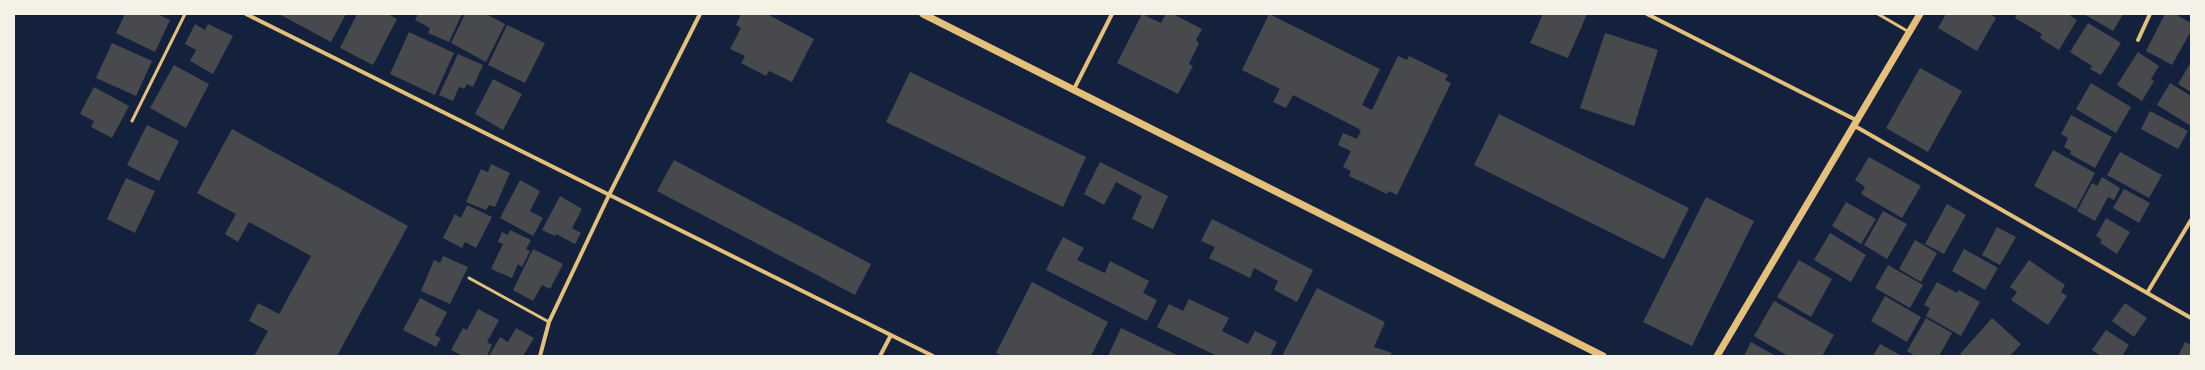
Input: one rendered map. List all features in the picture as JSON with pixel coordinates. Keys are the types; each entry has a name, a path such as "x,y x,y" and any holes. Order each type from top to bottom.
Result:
{"street":[{"path":"246,14 934,356"},
{"path":"540,356 549,322 610,194 700,14"},
{"path":"923,14 1603,356"},
{"path":"1074,89 1112,14"},
{"path":"1647,14 1854,122 2191,318"},
{"path":"1717,356 1854,122 1920,14"},
{"path":"2138,40 2150,14"},
{"path":"2147,293 2191,220"},
{"path":"880,356 891,335"}],"lane":[{"path":"132,121 185,14"},
{"path":"1878,14 1909,32"},
{"path":"470,278 549,322"}],"building":[{"path":"125,14 157,14 170,20 155,52 116,33"},
{"path":"279,14 346,14 331,42"},
{"path":"357,14 388,14 397,19 373,65 340,48"},
{"path":"418,14 462,14 449,42 428,33 430,28 415,20"},
{"path":"465,14 486,14 505,24 486,62 451,43"},
{"path":"741,14 767,14 814,39 792,82 769,71 766,76 741,63 745,56 730,49 741,28 736,25"},
{"path":"1142,14 1161,23 1166,14 1173,14 1202,29 1196,40 1199,43 1189,64 1193,66 1178,94 1117,63"},
{"path":"1269,14 1380,69 1362,105 1372,110 1398,56 1407,60 1409,56 1448,75 1445,80 1451,83 1397,195 1389,191 1387,194 1349,176 1351,171 1343,167 1351,151 1338,145 1343,133 1357,139 1361,130 1293,95 1286,108 1273,102 1280,89 1242,70"},
{"path":"1543,14 1587,14 1568,58 1530,43"},
{"path":"1946,14 1989,14 1996,18 1977,51 1938,28"},
{"path":"2017,14 2068,14 2077,20 2059,50 2040,38 2042,34 2015,18"},
{"path":"2084,14 2123,14 2113,31"},
{"path":"2165,14 2175,14 2191,23 2191,31 2172,65 2146,51"},
{"path":"2088,23 2121,43 2101,75 2090,69 2092,66 2070,52"},
{"path":"195,24 205,30 208,24 233,36 213,74 190,61 196,50 185,44"},
{"path":"507,25 545,43 525,83 488,65"},
{"path":"409,32 454,53 435,95 390,74"},
{"path":"1605,33 1658,50 1634,126 1580,108"},
{"path":"112,43 152,61 136,96 96,78"},
{"path":"2138,52 2159,66 2151,79 2154,81 2142,101 2117,85"},
{"path":"458,54 483,65 473,87 467,84 464,89 459,87 453,101 439,95"},
{"path":"2191,62 2191,92 2178,84"},
{"path":"174,65 209,84 186,128 150,108"},
{"path":"1920,68 1962,91 1928,152 1886,128"},
{"path":"910,72 1086,157 1063,207 886,122"},
{"path":"493,79 522,94 503,130 475,114"},
{"path":"2091,83 2131,107 2116,133 2076,109"},
{"path":"2170,83 2191,96 2191,126 2157,105"},
{"path":"94,87 129,106 112,138 91,127 94,121 80,114"},
{"path":"2150,111 2188,131 2178,149 2141,129"},
{"path":"1499,114 1689,208 1664,259 1474,165"},
{"path":"2071,115 2112,137 2095,168 2070,154 2071,151 2064,147 2068,138 2061,134"},
{"path":"147,125 179,141 159,181 127,165"},
{"path":"232,129 408,226 337,356 254,356 268,331 249,321 258,303 279,314 311,256 249,222 238,242 225,234 236,214 197,193"},
{"path":"2053,150 2095,173 2076,209 2034,186"},
{"path":"2120,152 2162,175 2149,198 2107,175"},
{"path":"1869,157 1921,186 1902,218 1861,194 1865,187 1855,180"},
{"path":"674,160 871,264 855,295 657,191"},
{"path":"1100,162 1168,196 1153,229 1132,219 1142,196 1116,182 1104,205 1084,194"},
{"path":"491,164 510,173 495,207 489,205 486,210 466,202 481,169 488,172"},
{"path":"2102,177 2120,188 2114,200 2108,197 2095,221 2077,211 2092,183 2097,186"},
{"path":"126,178 155,191 135,233 107,219"},
{"path":"520,180 540,191 530,211 543,218 533,236 500,218"},
{"path":"2124,189 2150,203 2139,223 2113,208"},
{"path":"560,196 582,209 572,228 581,233 575,244 556,234 555,236 542,230"},
{"path":"1706,197 1754,221 1692,346 1643,322"},
{"path":"1846,202 1876,219 1861,244 1832,226"},
{"path":"1947,204 1966,215 1944,254 1925,244"},
{"path":"467,205 492,217 476,248 465,242 462,248 443,238 455,214 461,218"},
{"path":"1883,211 1907,224 1887,259 1864,245"},
{"path":"2106,218 2130,232 2117,254 2100,243 2102,240 2096,236"},
{"path":"1212,219 1313,270 1297,302 1274,290 1278,281 1254,268 1250,278 1209,258 1215,247 1201,241"},
{"path":"1997,227 2016,237 2000,265 1982,255"},
{"path":"510,230 531,240 526,249 530,251 522,267 518,264 512,278 491,269 503,244 498,242 502,232 508,235"},
{"path":"1830,233 1866,255 1851,282 1814,260"},
{"path":"1063,237 1084,248 1077,260 1105,273 1110,261 1149,281 1143,293 1157,300 1147,321 1046,270"},
{"path":"1915,240 1937,253 1921,282 1899,269"},
{"path":"533,249 563,264 550,289 542,285 533,301 513,290"},
{"path":"1964,249 1998,268 1985,290 1952,271"},
{"path":"443,256 468,267 450,304 421,291 434,260 440,263"},
{"path":"1799,260 1832,279 1811,317 1777,297"},
{"path":"2029,260 2065,285 2061,292 2067,296 2048,325 2011,300 2017,292 2010,287"},
{"path":"1888,265 1923,285 1910,308 1875,288"},
{"path":"1032,282 1108,322 1091,356 1003,356 996,353"},
{"path":"1937,282 1957,293 1959,290 1980,302 1961,336 1926,316 1930,308 1924,305"},
{"path":"1317,288 1385,322 1374,347 1392,353 1390,356 1282,356"},
{"path":"1885,296 1921,317 1907,342 1871,321"},
{"path":"420,298 447,312 435,335 441,338 436,347 403,330"},
{"path":"1189,299 1229,318 1222,331 1248,344 1255,331 1277,342 1270,356 1217,356 1157,327 1169,304 1183,311"},
{"path":"1774,301 1834,335 1822,356 1788,356 1754,336"},
{"path":"2125,303 2147,318 2134,337 2112,321"},
{"path":"478,309 499,320 487,342 492,345 487,356 463,356 451,350 463,328 467,330"},
{"path":"1926,318 1952,333 1939,356 1915,356 1907,351"},
{"path":"1992,318 2021,344 2010,356 1962,356 1960,354"},
{"path":"516,328 534,338 523,356 489,356 500,337 508,342"},
{"path":"1121,328 1179,356 1108,356"},
{"path":"2106,330 2129,345 2122,356 2101,356 2092,350"},
{"path":"1751,342 1776,356 1744,356"},
{"path":"2185,342 2191,345 2191,356 2178,356"},
{"path":"1880,344 1902,356 1873,356"}]}
